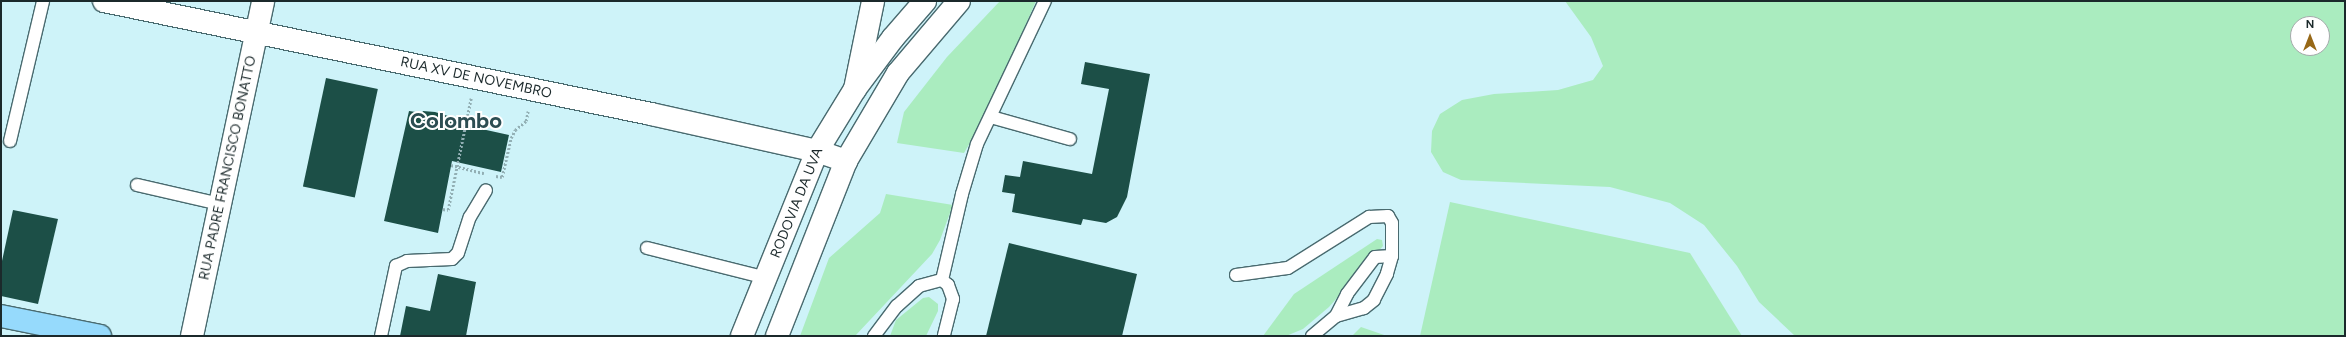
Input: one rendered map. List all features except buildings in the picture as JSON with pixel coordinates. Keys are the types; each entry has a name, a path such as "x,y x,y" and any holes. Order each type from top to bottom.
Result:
{"main road":[{"path":"1,316 100,336"}],"street":[{"name":"RUA XV DE NOVEMBRO","path":"104,1 256,34 533,90 817,151 846,161"},
{"name":"RUA PADRE FRANCISCO BONATTO","path":"192,336 263,1"},
{"path":"855,89 873,1"},
{"name":"RODOVIA DA UVA","path":"742,336 817,151 855,89 893,38 925,1"},
{"path":"777,336 846,161 898,73 959,1"}],"lane":[{"path":"10,141 42,1"},
{"path":"942,280 962,194 977,144 1045,1"},
{"path":"991,117 1070,139"},
{"path":"137,185 220,204"},
{"path":"381,336 396,266 407,261 452,259 458,253 470,217 486,190"},
{"path":"1236,275 1288,268 1369,217 1388,216 1392,223 1392,256 1387,274 1374,300 1364,308 1336,316"},
{"path":"647,248 766,278"},
{"path":"1312,336 1336,316 1347,294 1375,257 1392,256"},
{"path":"874,336 898,306 919,286 932,280 942,280 948,285 953,299 944,336"}],"path":[{"path":"443,209 448,210 475,78"},
{"path":"494,175 502,177 511,138 515,130 526,121 533,90"},
{"path":"451,165 487,173"}],"green space":[{"path":"1000,1 1036,1 987,114 964,153 897,143 904,112 947,57"},
{"path":"1565,1 2345,1 2345,336 1795,336 1759,302 1737,266 1704,225 1670,203 1610,187 1461,180 1443,172 1431,152 1432,131 1440,114 1462,100 1494,94 1558,90 1593,80 1603,66 1591,37"},
{"path":"886,194 953,205 940,240 932,254 855,336 800,336 829,258 880,213"},
{"path":"1450,202 1690,253 1742,336 1420,336"},
{"path":"1377,239 1382,240 1383,246 1329,307 1303,329 1286,336 1263,336 1294,294"},
{"path":"929,297 938,304 938,311 926,336 890,336 896,320 923,298"},
{"path":"1361,327 1387,336 1352,336"}],"district":[{"name":"Colombo","path":"456,121"}]}
